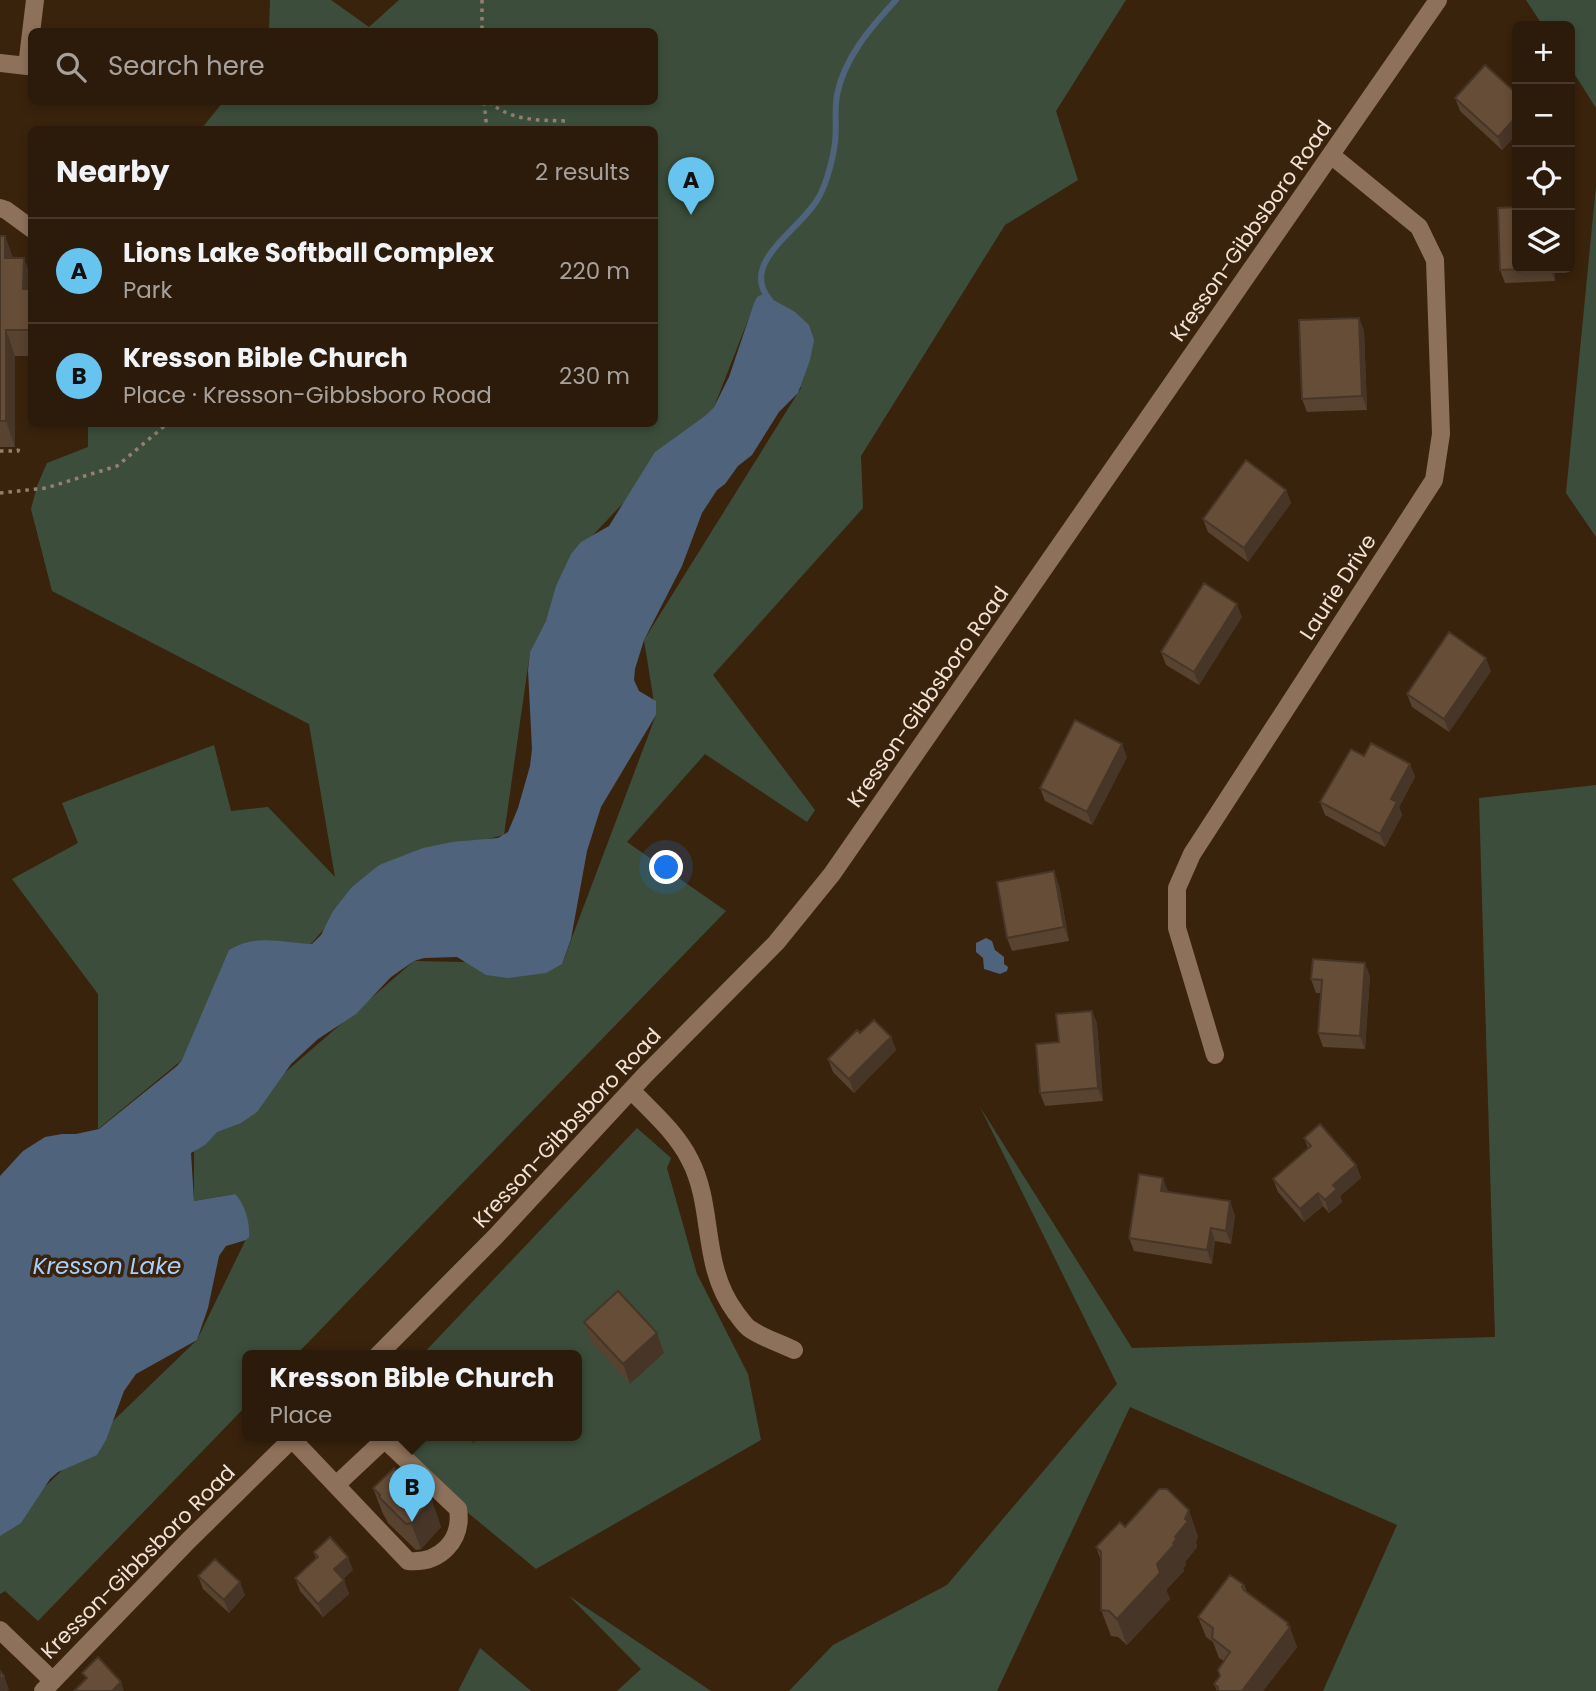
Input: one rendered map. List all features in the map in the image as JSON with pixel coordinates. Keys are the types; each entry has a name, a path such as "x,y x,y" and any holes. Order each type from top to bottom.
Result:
{"street":[{"path":"31,28 34,0"},
{"name":"Kresson-Gibbsboro Road","path":"383,1350 496,1236 631,1090 776,943 852,848 1437,0"},
{"path":"0,63 27,66 28,57"},
{"name":"Laurie Drive","path":"1215,1055 1177,928 1177,888 1192,854 1434,480 1441,434 1435,260 1419,227 1331,155"},
{"path":"0,208 28,226"},
{"path":"631,1090 676,1137 691,1161 701,1191 715,1271 729,1304 748,1328 794,1350"},
{"name":"Kresson-Gibbsboro Road","path":"48,1686 189,1540 291,1441"},
{"path":"297,1441 408,1561 430,1559 446,1550 457,1531 458,1509 385,1441"},
{"path":"335,1485 379,1441"},
{"path":"0,1630 48,1686"}],"path":[{"path":"482,0 482,28"},
{"path":"486,105 487,126"},
{"path":"491,105 519,118 566,121"},
{"path":"0,493 47,488 117,466 163,427"},
{"path":"0,451 18,451 19,447"}],"green space":[{"path":"270,0 331,0 369,27 399,0 1126,0 1056,111 1078,180 1005,225 861,456 863,508 713,675 815,810 807,822 705,754 627,842 726,911 301,1350 242,1350 242,1410 38,1621 5,1591 0,1594 0,1530 197,1340 249,1233 234,1194 194,1201 194,1151 414,961 562,964 656,715 644,640 801,388 757,297 714,407 592,536 530,652 504,835 379,865 311,944 182,1060 98,1129 98,994 12,879 78,843 62,803 214,745 231,811 268,807 335,877 309,724 52,591 31,509 47,463 88,447 88,427 658,427 658,126 204,126 221,105 658,105 658,28 269,28"},
{"path":"1526,0 1596,0 1596,108 1575,75 1575,21 1540,21"},
{"path":"1596,186 1596,537 1566,493"},
{"path":"1596,785 1596,1691 1323,1691 1397,1525 1130,1407 997,1691 789,1691 833,1645 947,1585 1117,1384 980,1107 1132,1348 1495,1337 1479,798"},
{"path":"637,1128 671,1158 667,1168 697,1274 748,1374 761,1440 536,1569 381,1441 582,1441 582,1350 427,1350"},
{"path":"569,1596 711,1691 617,1691 641,1669"},
{"path":"480,1648 531,1691 458,1691"}],"water":[{"name":"Kresson Lake","path":"763,294 795,312 809,325 814,340 810,360 798,393 779,412 752,455 738,466 717,490 702,513 682,566 644,640 634,680 639,691 656,701 656,715 601,807 587,851 571,939 562,964 546,973 508,978 486,975 457,957 414,961 391,977 356,1014 318,1039 291,1064 257,1112 241,1123 217,1132 205,1145 191,1153 194,1201 235,1194 246,1214 249,1237 226,1246 219,1256 208,1308 197,1340 136,1374 124,1391 106,1440 97,1455 58,1472 50,1479 21,1523 0,1536 0,1176 23,1151 45,1137 99,1129 177,1066 182,1060 229,950 259,940 312,944 321,935 333,911 352,887 379,865 423,848 452,842 498,838 508,832 530,766 530,652 546,621 556,586 571,554 581,542 609,526 655,452 714,407 729,377 754,303 757,297"},
{"path":"986,938 992,941 995,950 1004,957 1007,971 1000,974 984,969 983,958 976,952 976,943"}],"building":[{"path":"1485,65 1512,89 1512,122 1498,137 1455,98"},
{"path":"1512,207 1512,270 1500,270 1498,208"},
{"path":"0,236 5,236 5,258 24,258 23,289 28,289 28,330 6,330 6,421 0,421"},
{"path":"1359,318 1362,396 1302,399 1299,320"},
{"path":"1246,460 1286,490 1244,548 1203,519"},
{"path":"1204,583 1237,604 1194,672 1161,652"},
{"path":"1449,632 1486,658 1444,719 1407,694"},
{"path":"1075,720 1122,744 1087,812 1040,788"},
{"path":"1371,743 1410,764 1391,799 1397,802 1380,834 1320,802 1351,749 1364,756"},
{"path":"1054,871 1064,927 1007,938 997,882"},
{"path":"1313,959 1365,963 1360,1036 1318,1033 1322,980 1311,979"},
{"path":"1092,1011 1098,1088 1040,1093 1036,1044 1059,1042 1056,1014"},
{"path":"874,1020 891,1037 849,1079 828,1059 857,1030 860,1033"},
{"path":"1320,1124 1356,1165 1333,1185 1337,1189 1325,1200 1318,1193 1300,1209 1273,1179 1311,1146 1304,1138"},
{"path":"1139,1174 1163,1178 1161,1191 1230,1201 1226,1231 1211,1228 1207,1250 1129,1238"},
{"path":"618,1291 657,1333 623,1364 584,1322"},
{"path":"394,1468 401,1475 403,1473 432,1501 411,1523 406,1524 373,1488"},
{"path":"1159,1489 1167,1489 1189,1510 1185,1519 1188,1521 1175,1537 1177,1539 1174,1545 1157,1564 1160,1573 1117,1619 1109,1611 1101,1610 1101,1552 1096,1547 1120,1522 1125,1527"},
{"path":"330,1537 348,1557 334,1569 344,1580 318,1604 295,1578 318,1557 314,1552"},
{"path":"215,1559 240,1582 224,1600 198,1576"},
{"path":"1230,1575 1244,1585 1244,1590 1290,1627 1242,1691 1218,1691 1214,1684 1220,1676 1218,1670 1230,1652 1212,1638 1213,1628 1198,1617"},
{"path":"98,1657 121,1682 112,1691 74,1691 87,1678 82,1673"}],"waterway":[{"path":"770,300 762,286 762,272 767,259 812,207 823,189 836,137 836,101 846,68 868,32 896,0"}],"place":[{"name":"Lions Lake Softball Complex","path":"691,215"},
{"name":"Kresson Bible Church","path":"412,1522"}]}
